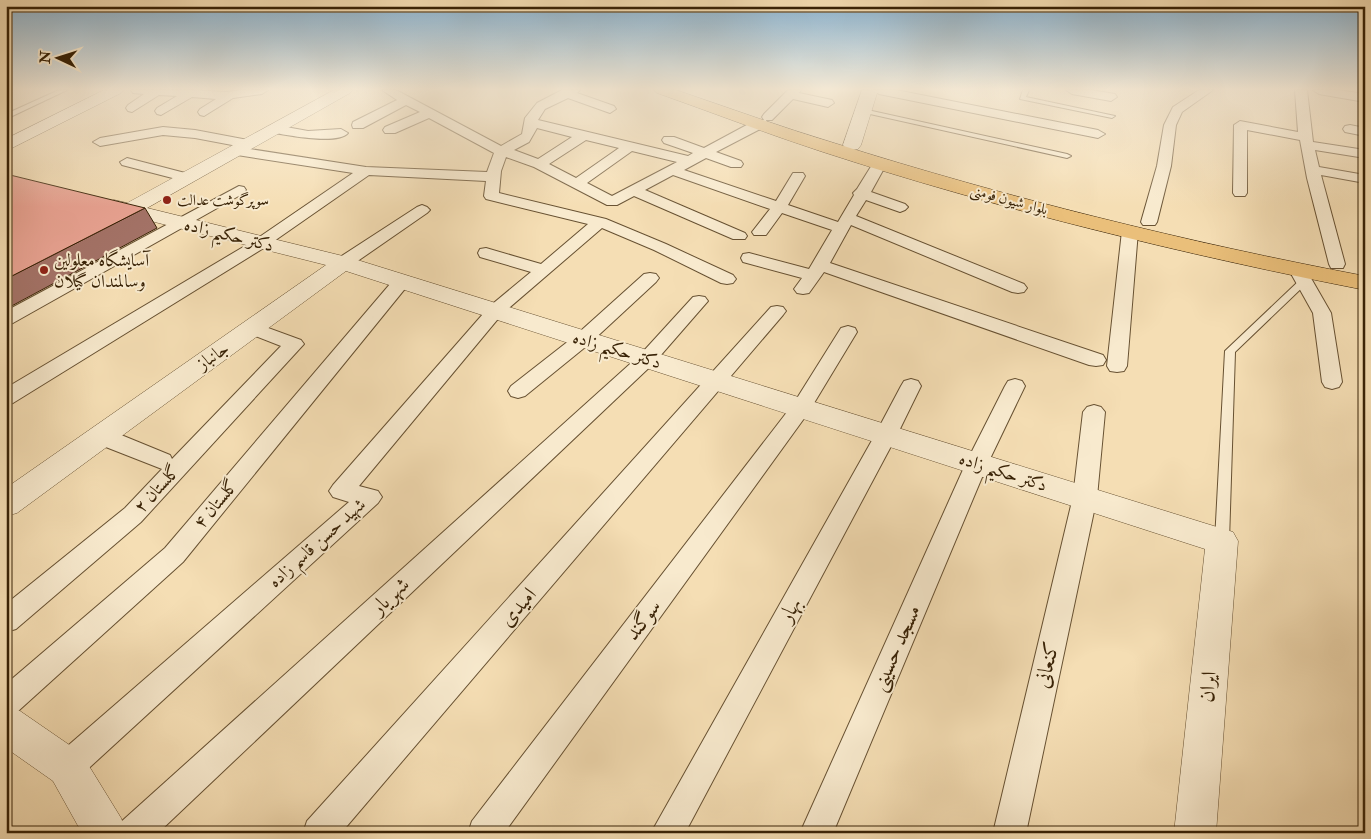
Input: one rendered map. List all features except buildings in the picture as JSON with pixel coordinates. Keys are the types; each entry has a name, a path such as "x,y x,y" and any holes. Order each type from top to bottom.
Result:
{"main road":[{"name":"بلوار شیون فومنی","path":"786,129 828,147 880,163 1365,269"},
{"name":"بلوار شیون فومنی","path":"798,129 852,144 1047,211 1301,275 1365,283"}],"street":[{"path":"6,146 39,129"},
{"path":"130,210 275,129"},
{"path":"276,129 308,135 341,133"},
{"path":"462,129 502,151 539,164 612,202 749,129"},
{"path":"533,129 530,136 502,151 493,177 491,196 600,222 660,247 727,280"},
{"path":"559,129 692,161"},
{"path":"852,144 857,129"},
{"path":"1074,129 1098,134"},
{"path":"1149,222 1164,166 1169,129"},
{"path":"1240,129 1240,193"},
{"path":"1258,129 1365,154"},
{"path":"1305,129 1337,264"},
{"path":"1351,129 1365,132"},
{"path":"100,142 163,131 195,134 242,147 366,171 493,177"},
{"path":"539,164 584,135"},
{"path":"669,140 736,164"},
{"path":"578,184 630,146"},
{"path":"127,162 188,178"},
{"path":"812,276 860,193 880,163"},
{"path":"674,170 780,206 844,223 1018,288"},
{"path":"1314,170 1365,179"},
{"path":"6,398 260,243 366,171"},
{"path":"760,232 780,206 798,176"},
{"path":"6,319 239,190"},
{"path":"634,191 739,236"},
{"path":"860,193 900,207"},
{"name":"دکتر حکیم زاده","path":"92,201 343,263 1222,541"},
{"name":"جانباز","path":"6,504 343,263 422,210"},
{"path":"496,310 600,222"},
{"path":"1117,366 1130,231"},
{"path":"486,253 544,270"},
{"path":"749,258 1096,360"},
{"path":"1301,275 1322,313 1332,382"},
{"path":"518,391 582,340 650,278"},
{"name":"گلستان ۴","path":"9,726 174,555 402,281"},
{"name":"شهریار","path":"134,833 647,359 699,301"},
{"name":"شهید حسن قاسم زاده","path":"66,767 370,497 341,491 496,310"},
{"name":"امیدی","path":"319,833 777,311"},
{"name":"گلستان ۲","path":"6,620 133,516 294,344 252,328"},
{"name":"سوگند","path":"484,833 801,408 848,332"},
{"name":"بهار","path":"667,833 911,386"},
{"name":"مسجد حسینی","path":"816,833 977,463 1014,386"},
{"name":"کنعانی","path":"1009,833 1085,497 1094,412"},
{"path":"100,436 162,461"},
{"name":"ایران","path":"1195,833 1222,541"},
{"path":"9,726 66,767 106,833"}],"lane":[{"path":"945,129 1067,156"},
{"path":"1222,541 1230,352 1301,275"}],"place":[{"name":"سوپرگوشت عدالت","path":"167,200"},
{"name":"آسایشگاه معلولین وسالمندان گیلان","path":"44,270"}]}
